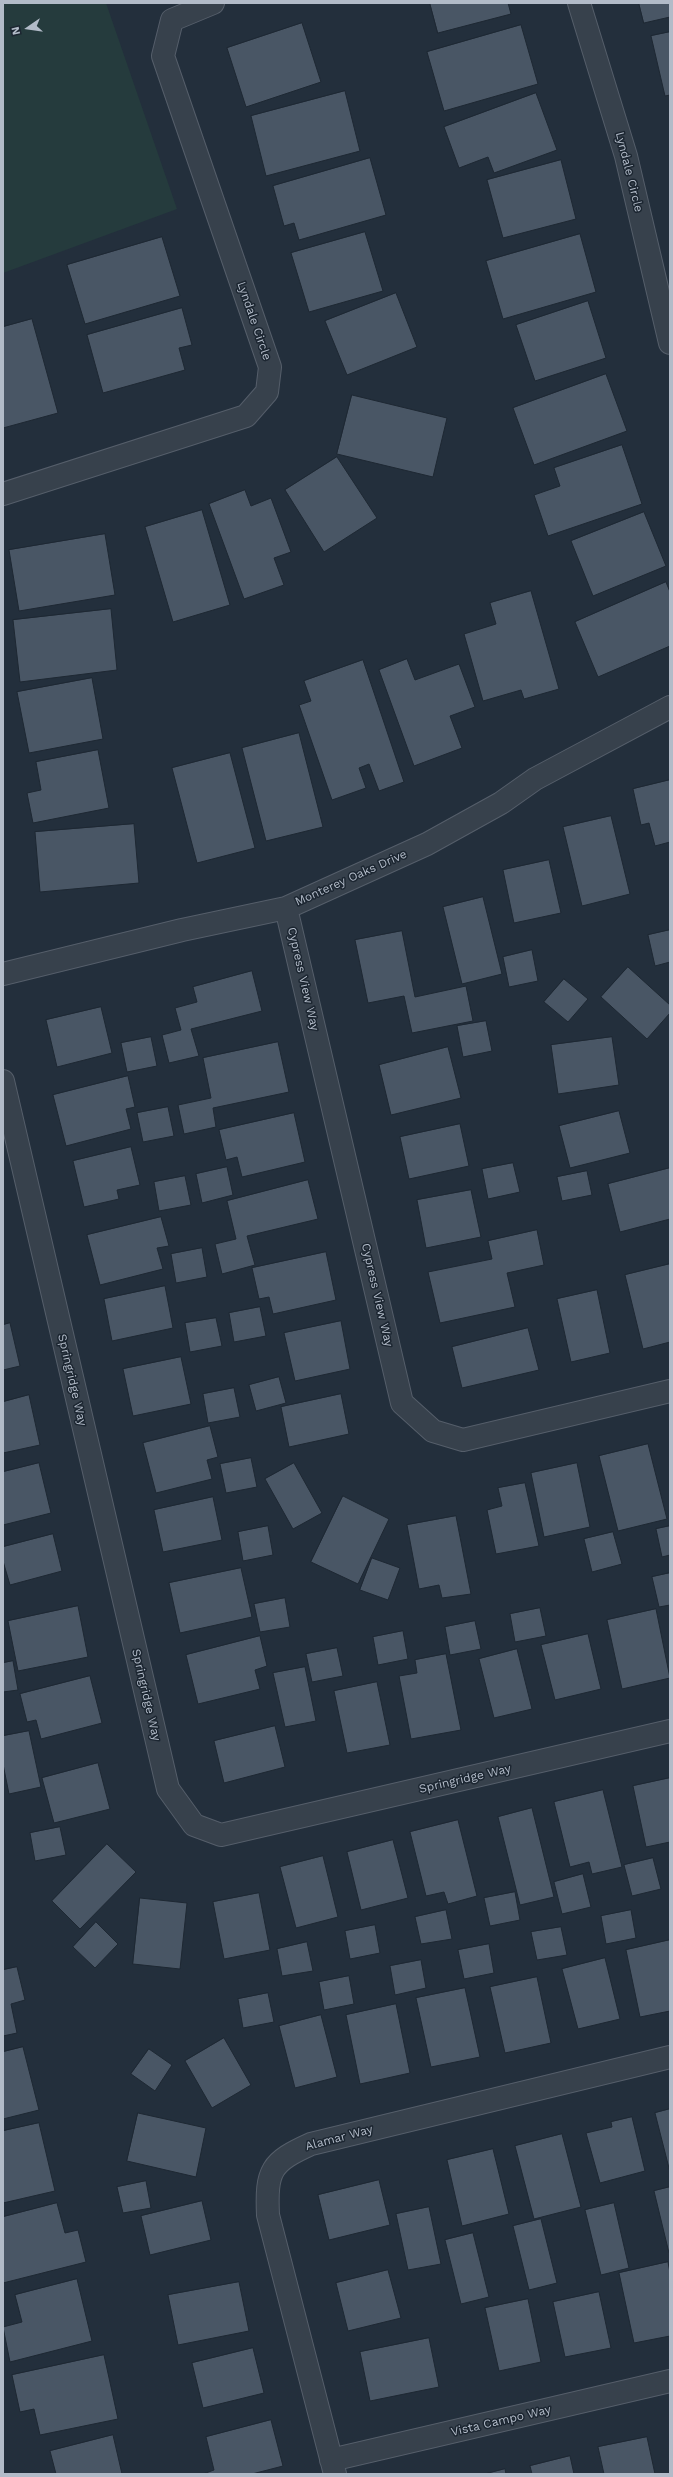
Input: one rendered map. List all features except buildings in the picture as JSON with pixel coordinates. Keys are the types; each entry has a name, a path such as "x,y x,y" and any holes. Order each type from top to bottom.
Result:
{"street":[{"name":"Lyndale Circle","path":"3,494 246,416 267,392 270,367 163,56 172,20 213,3"},
{"name":"Lyndale Circle","path":"579,3 626,156 670,343"},
{"name":"Monterey Oaks Drive","path":"3,974 182,930 286,908 427,844 501,803 541,776 670,707"},
{"name":"Cypress View Way","path":"286,908 402,1403 433,1431 464,1440 670,1391"},
{"name":"Springridge Way","path":"3,1081 168,1789 194,1825 221,1835 670,1731"},
{"name":"Alamar Way","path":"333,2467 268,2215 267,2191 272,2168 289,2154 312,2144 670,2057"},
{"name":"Vista Campo Way","path":"333,2467 670,2381"}],"green space":[{"path":"3,3 106,3 177,209 3,273"}]}
